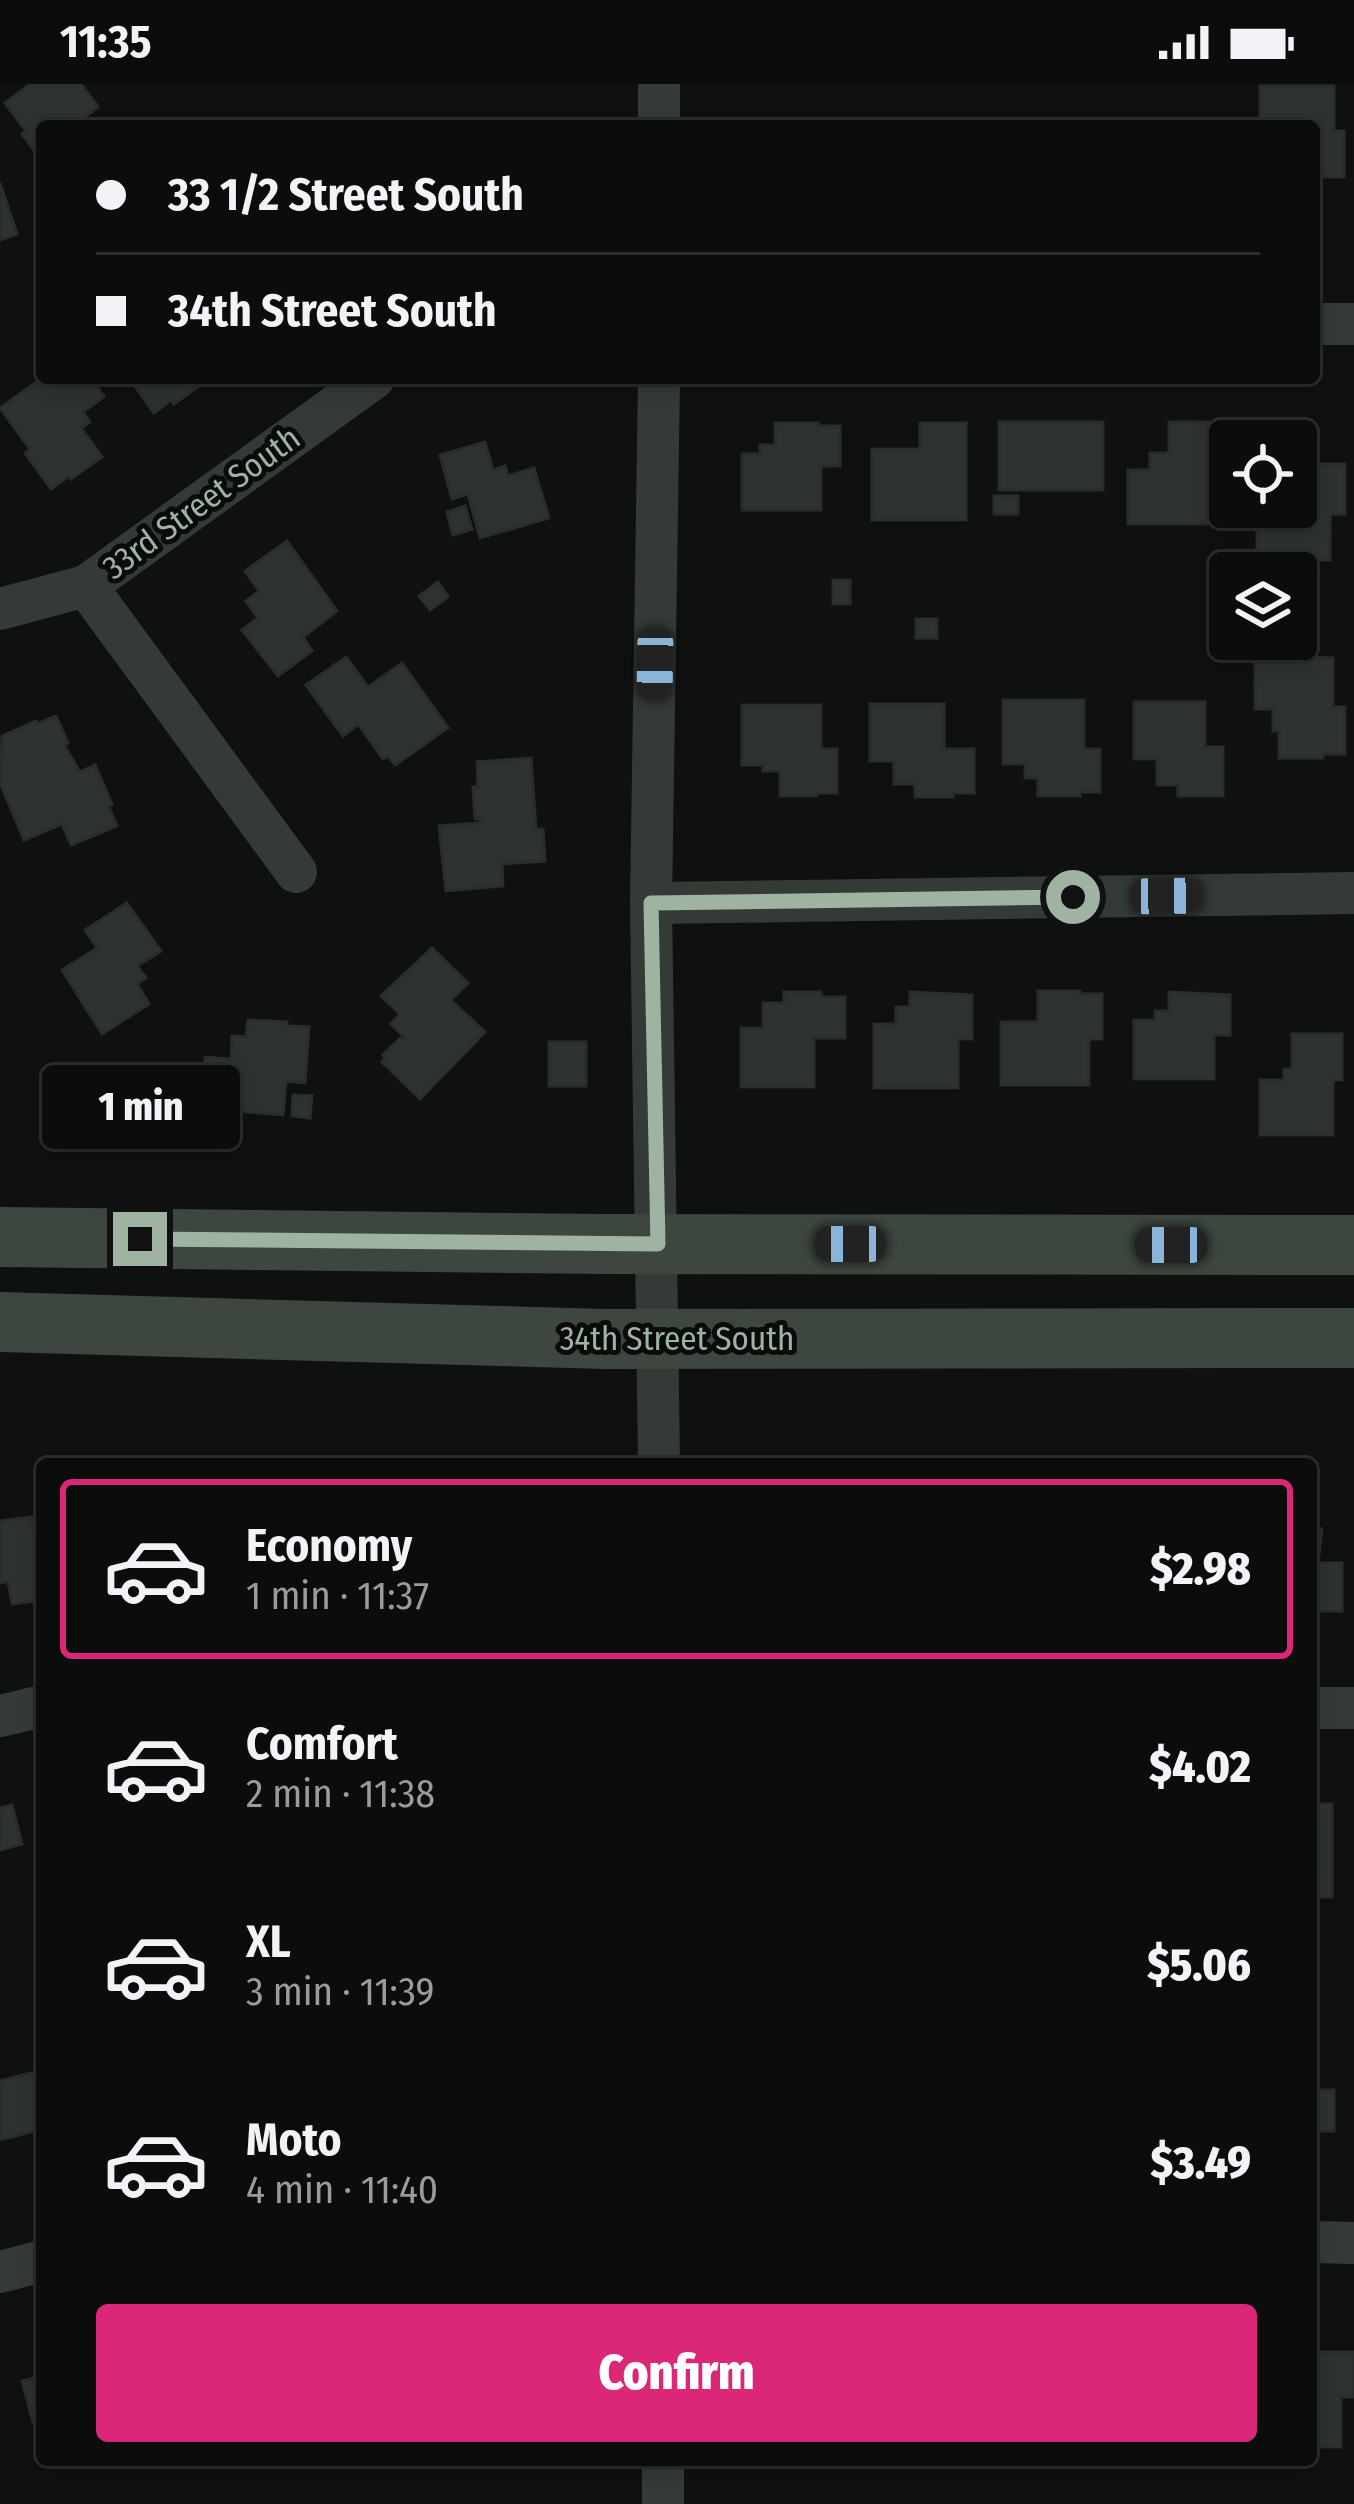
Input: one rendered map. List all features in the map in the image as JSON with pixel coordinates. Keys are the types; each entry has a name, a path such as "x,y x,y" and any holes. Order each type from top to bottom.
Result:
{"main road":[{"path":"0,1237 1354,1245"},
{"name":"34th Street South","path":"0,1322 658,1339 1354,1338"}],"street":[{"path":"659,84 659,120"},
{"path":"1320,325 1354,324"},
{"name":"33rd Street South","path":"0,609 86,586 366,384"},
{"path":"659,384 651,903 659,1458"},
{"name":"33rd Street South","path":"86,586 296,872"},
{"path":"651,903 1354,893"},
{"path":"0,1716 36,1707"},
{"path":"1317,1708 1354,1708"},
{"path":"1317,2242 1354,2242"},
{"path":"0,2272 36,2263"},
{"path":"663,2466 663,2504"}],"building":[{"path":"30,84 81,84 98,107 81,120 36,120 36,153 5,103"},
{"path":"1260,86 1334,86 1334,131 1344,131 1344,177 1320,177 1320,120 1260,120"},
{"path":"0,183 17,234 0,240"},
{"path":"36,382 95,384 104,397 83,412 90,422 81,428 102,457 51,489 0,408"},
{"path":"133,384 202,384 174,404 171,400 154,413"},
{"path":"999,422 1103,422 1103,490 999,490"},
{"path":"1169,422 1208,422 1209,524 1128,524 1128,470 1150,470 1150,453 1169,453"},
{"path":"775,423 840,426 840,466 821,466 821,510 742,510 742,454 760,454 760,445 775,445"},
{"path":"920,423 966,423 966,520 872,520 872,449 920,449"},
{"path":"485,442 493,470 505,466 508,476 534,468 549,518 480,538 468,494 452,499 440,455"},
{"path":"1317,464 1345,464 1345,514 1330,514 1330,560 1317,560 1317,552 1257,552 1257,528 1317,528"},
{"path":"994,496 1018,496 1018,514 994,514"},
{"path":"465,506 472,529 453,535 447,512"},
{"path":"287,541 337,611 303,637 312,651 278,676 242,630 258,618 246,601 259,591 245,571"},
{"path":"833,580 850,580 850,604 833,604"},
{"path":"438,582 448,597 430,610 419,596"},
{"path":"916,619 937,619 937,638 916,638"},
{"path":"346,657 368,687 402,663 448,728 395,765 388,756 383,759 358,724 343,736 306,685"},
{"path":"1333,658 1333,707 1345,707 1345,754 1279,758 1273,709 1255,709 1255,660"},
{"path":"1003,700 1084,700 1084,749 1100,749 1100,792 1038,796 1038,778 1025,778 1025,764 1003,764"},
{"path":"1134,702 1205,702 1205,747 1223,747 1223,796 1178,796 1178,785 1157,785 1157,759 1134,759"},
{"path":"870,704 944,704 944,749 974,749 974,793 915,797 915,784 894,784 894,761 870,761"},
{"path":"742,705 821,705 821,749 837,749 837,793 780,796 780,771 742,765"},
{"path":"56,716 68,743 64,745 80,772 95,765 117,826 71,845 62,824 24,840 0,783 2,736"},
{"path":"531,758 536,829 543,829 545,861 502,864 503,886 446,891 439,826 480,823 475,819 473,787 478,787 477,762"},
{"path":"127,903 161,951 137,966 146,978 137,984 149,1004 102,1034 62,970 97,948 85,930"},
{"path":"432,948 468,983 451,1000 485,1032 420,1099 382,1062 383,1055 405,1038 391,1024 400,1014 381,996"},
{"path":"1038,991 1102,994 1102,1039 1089,1039 1089,1085 1001,1085 1001,1022 1038,1022"},
{"path":"784,992 845,997 845,1038 814,1038 814,1087 741,1087 741,1028 763,1028 763,1003 784,1003"},
{"path":"910,992 972,995 972,1039 958,1039 958,1088 874,1088 874,1024 896,1024 896,1007 910,1007"},
{"path":"1169,992 1230,995 1230,1035 1214,1035 1214,1079 1134,1079 1134,1020 1155,1020 1155,1011 1169,1011"},
{"path":"248,1020 309,1027 305,1083 286,1081 283,1115 202,1111 205,1057 231,1059 232,1036 246,1037"},
{"path":"1292,1034 1342,1034 1342,1080 1333,1080 1333,1135 1260,1135 1260,1080 1284,1080 1284,1069 1292,1069"},
{"path":"549,1042 586,1042 586,1086 549,1086"},
{"path":"293,1095 312,1096 310,1118 292,1116"},
{"path":"32,1517 36,1601 12,1604 8,1581 0,1583 0,1521"},
{"path":"1317,1528 1322,1529 1318,1563 1342,1563 1342,1611 1317,1611"},
{"path":"1317,1804 1332,1804 1332,1897 1317,1897"},
{"path":"12,1805 22,1844 0,1850 0,1808"},
{"path":"36,2072 36,2131 0,2140 0,2081"},
{"path":"1317,2090 1334,2090 1334,2131 1317,2131"},
{"path":"1317,2352 1354,2352 1354,2397 1341,2397 1341,2447 1317,2447"},
{"path":"36,2378 33,2422 22,2381"}],"route":[{"path":"140,1239 658,1244 651,903 1073,897"}]}
